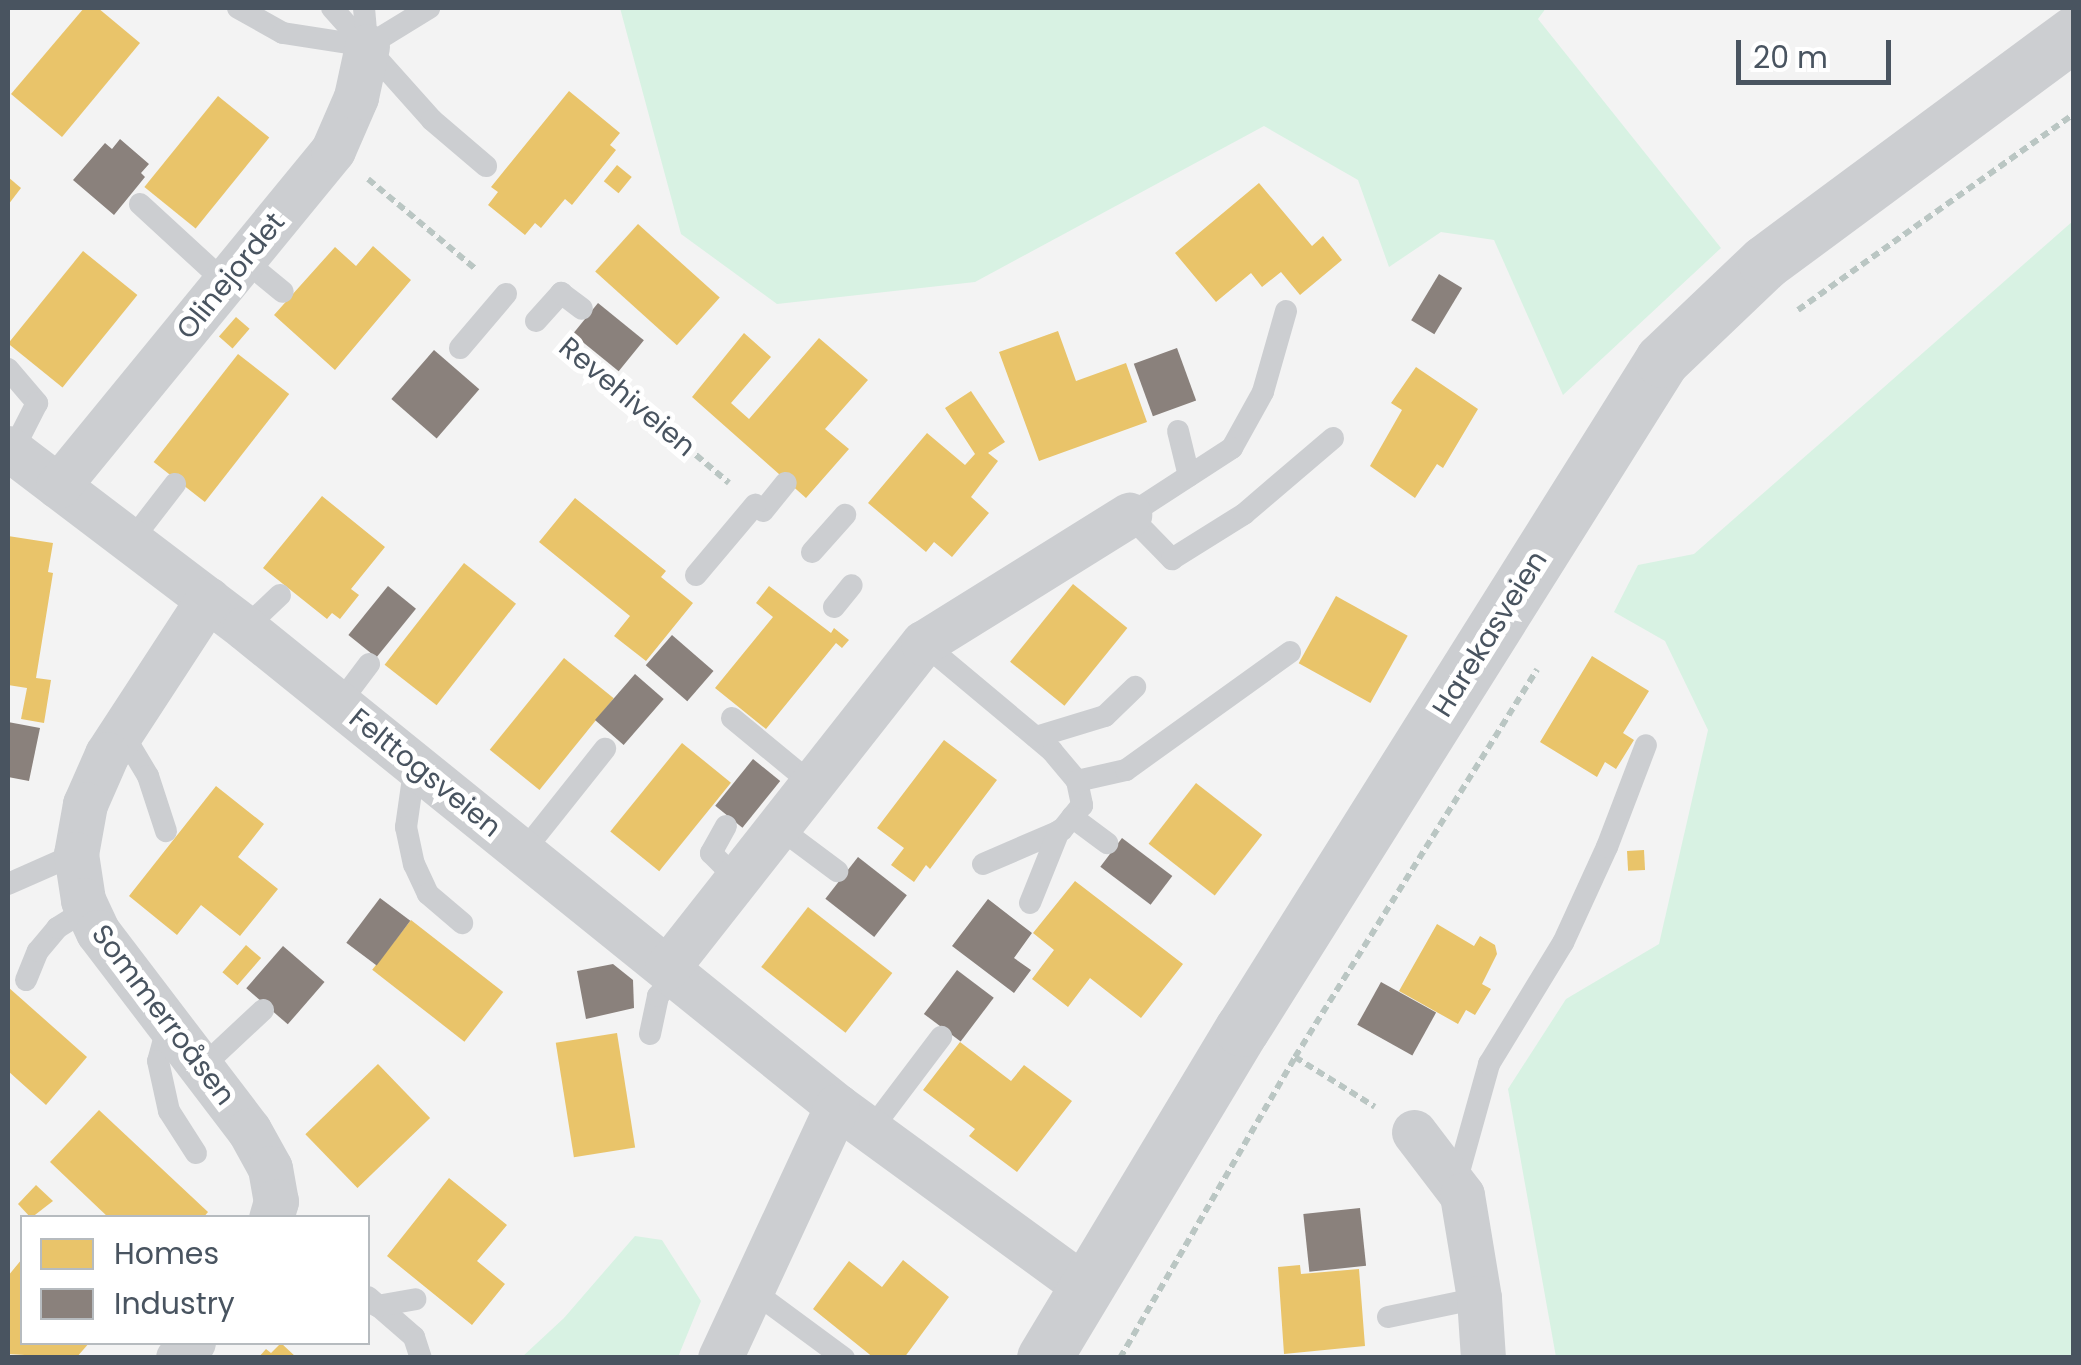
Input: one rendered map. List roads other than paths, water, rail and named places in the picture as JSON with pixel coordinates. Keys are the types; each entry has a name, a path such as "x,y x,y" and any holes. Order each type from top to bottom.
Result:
{"street":[{"name":"Olinejordet","path":"58,486 333,150 356,97 366,27"},
{"name":"Harekasveien","path":"1044,1358 1084,1286 1662,360 1764,262 2074,33"},
{"name":"Felttogsveien","path":"9,449 246,628 854,1119 1084,1286"},
{"path":"671,972 737,879 923,643 1129,515"},
{"name":"Sommerroåsen","path":"208,599 121,731 85,804 76,854 87,908 98,932 167,1028 249,1130 270,1168 276,1200 272,1215"},
{"path":"720,1358 753,1291 854,1119"},
{"path":"1414,1132 1462,1195 1479,1298 1482,1358"}],"lane":[{"path":"238,8 283,33 366,27 429,8"},
{"path":"332,8 366,27 432,120 486,166"},
{"path":"140,204 235,271 283,292"},
{"path":"536,320 561,293 582,309"},
{"path":"460,348 506,294"},
{"path":"1286,310 1263,392 1232,448 1129,515 1172,559 1244,514 1333,438"},
{"path":"8,369 37,403 9,449"},
{"path":"1178,431 1190,476"},
{"path":"696,574 786,482"},
{"path":"130,541 175,484"},
{"path":"812,552 845,515"},
{"path":"834,607 852,584"},
{"path":"246,628 280,595"},
{"path":"923,643 1036,737 1078,781 1082,805 1066,824 1030,903"},
{"path":"1078,781 1126,770 1290,652"},
{"path":"339,704 369,664"},
{"path":"1036,737 1104,716 1135,688"},
{"path":"732,718 812,784"},
{"path":"121,731 148,776 166,831"},
{"path":"1455,1186 1489,1064 1562,943 1607,847 1646,745"},
{"path":"523,852 605,749"},
{"path":"414,764 406,827 414,864 428,894 462,923"},
{"path":"1066,824 1107,843"},
{"path":"983,864 1066,824"},
{"path":"726,826 711,853 737,879"},
{"path":"778,827 837,870"},
{"path":"8,884 76,854"},
{"path":"26,980 38,950 57,928 87,908"},
{"path":"650,1034 658,996 671,972"},
{"path":"200,1068 263,1010"},
{"path":"167,1028 158,1060 169,1111 196,1153"},
{"path":"854,1119 941,1037"},
{"path":"753,1291 844,1358"},
{"path":"1388,1316 1479,1298"},
{"path":"372,1301 415,1299"},
{"path":"372,1301 414,1337 421,1358"}]}
